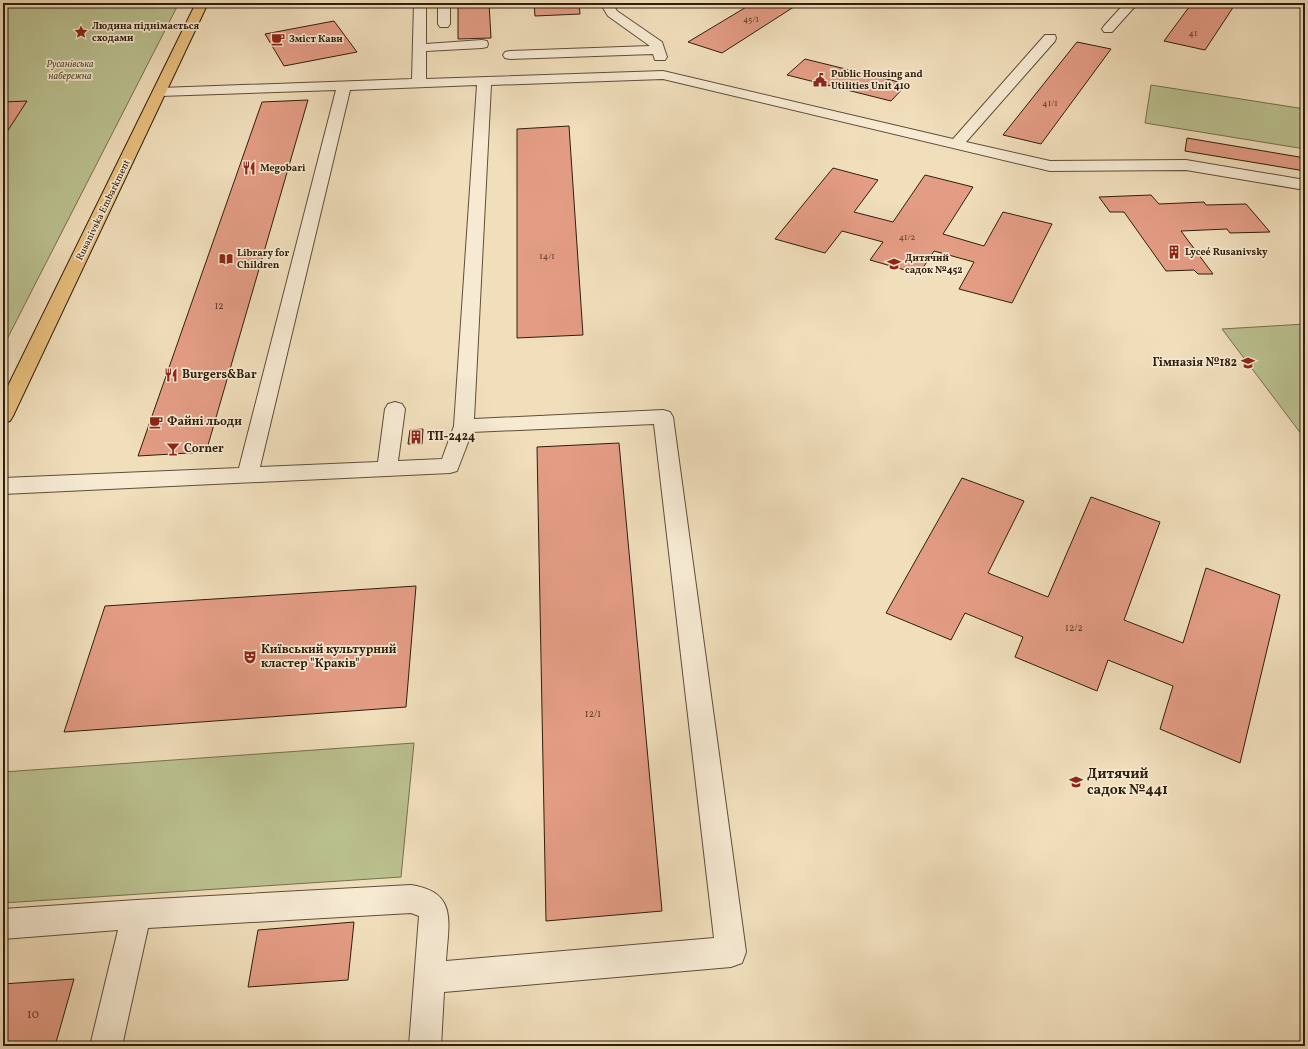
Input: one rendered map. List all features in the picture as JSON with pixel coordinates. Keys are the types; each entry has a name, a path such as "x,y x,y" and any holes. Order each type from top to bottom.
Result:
{"main road":[{"name":"Rusanivska Embarkment","path":"3,416 202,3"}],"lane":[{"path":"419,83 420,3"},
{"path":"444,3 444,24"},
{"path":"606,3 612,13 657,45 663,75"},
{"path":"1108,29 1132,3"},
{"path":"956,144 1050,38"},
{"path":"419,48 482,44"},
{"path":"510,54 658,50"},
{"path":"160,92 663,75 1050,166 1186,165 1305,185"},
{"path":"3,486 450,466 464,426 484,80"},
{"path":"248,474 344,85"},
{"path":"387,469 395,410"},
{"path":"429,978 731,952 663,417 464,426"},
{"path":"3,924 136,914 411,899 422,900 430,905 434,914 425,1046"},
{"path":"106,1046 136,914"}],"green space":[{"name":"Русанівська набережна","path":"3,3 179,3 3,347"},
{"path":"1151,85 1305,109 1305,149 1145,123"},
{"path":"1305,324 1305,439 1222,329"},
{"path":"414,743 401,877 3,903 3,772"}],"building":[{"path":"458,3 489,3 491,38 458,39"},
{"path":"534,3 579,3 580,14 535,16"},
{"path":"753,3 800,3 722,53 688,42"},
{"path":"1192,3 1236,3 1205,50 1164,41"},
{"path":"334,21 357,52 284,66 265,34"},
{"path":"1077,42 1111,49 1041,144 1003,135"},
{"path":"805,59 907,84 891,101 787,75"},
{"path":"308,100 206,452 138,456 262,102"},
{"path":"27,101 3,138 3,102"},
{"path":"569,126 583,335 517,338 517,129"},
{"path":"1187,138 1305,158 1305,171 1185,151"},
{"path":"833,168 878,180 854,212 893,222 925,175 973,187 943,234 984,246 1003,212 1052,224 1012,303 959,289 974,262 934,251 919,274 870,260 883,242 842,231 825,253 775,239"},
{"name":"Lyceé Rusanivsky","path":"1151,195 1159,204 1204,202 1206,205 1246,204 1270,232 1230,233 1227,229 1181,231 1213,274 1198,274 1194,270 1166,271 1124,212 1110,212 1099,197"},
{"name":"ТП-2424","path":"423,429 422,444 408,444 410,430"},
{"path":"619,443 662,911 546,921 537,447"},
{"path":"962,478 1024,501 988,573 1048,597 1091,497 1160,522 1124,620 1183,643 1206,568 1280,595 1240,763 1160,729 1173,686 1108,660 1097,691 1015,657 1023,637 965,613 951,640 886,613"},
{"name":"Київський культурний кластер \"Краків\"","path":"416,586 406,707 64,732 105,606"},
{"path":"354,922 348,980 248,987 258,930"},
{"path":"74,979 55,1046 3,1046 3,984"}],"place":[{"name":"Людина піднімається сходами","path":"81,32"},
{"name":"Зміст Кави","path":"278,39"},
{"name":"Public Housing and Utilities Unit 410","path":"820,80"},
{"name":"Megobari","path":"249,168"},
{"name":"Lyceé Rusanivsky","path":"1174,252"},
{"name":"Library for Children","path":"226,259"},
{"name":"Дитячий садок №452","path":"894,264"},
{"name":"Гімназія №182","path":"1248,363"},
{"name":"Burgers&Bar","path":"171,375"},
{"name":"Файні льоди","path":"156,422"},
{"name":"ТП-2424","path":"416,437"},
{"name":"Corner","path":"173,449"},
{"name":"Київський культурний кластер \"Краків\"","path":"250,657"},
{"name":"Дитячий садок №441","path":"1076,782"}]}
